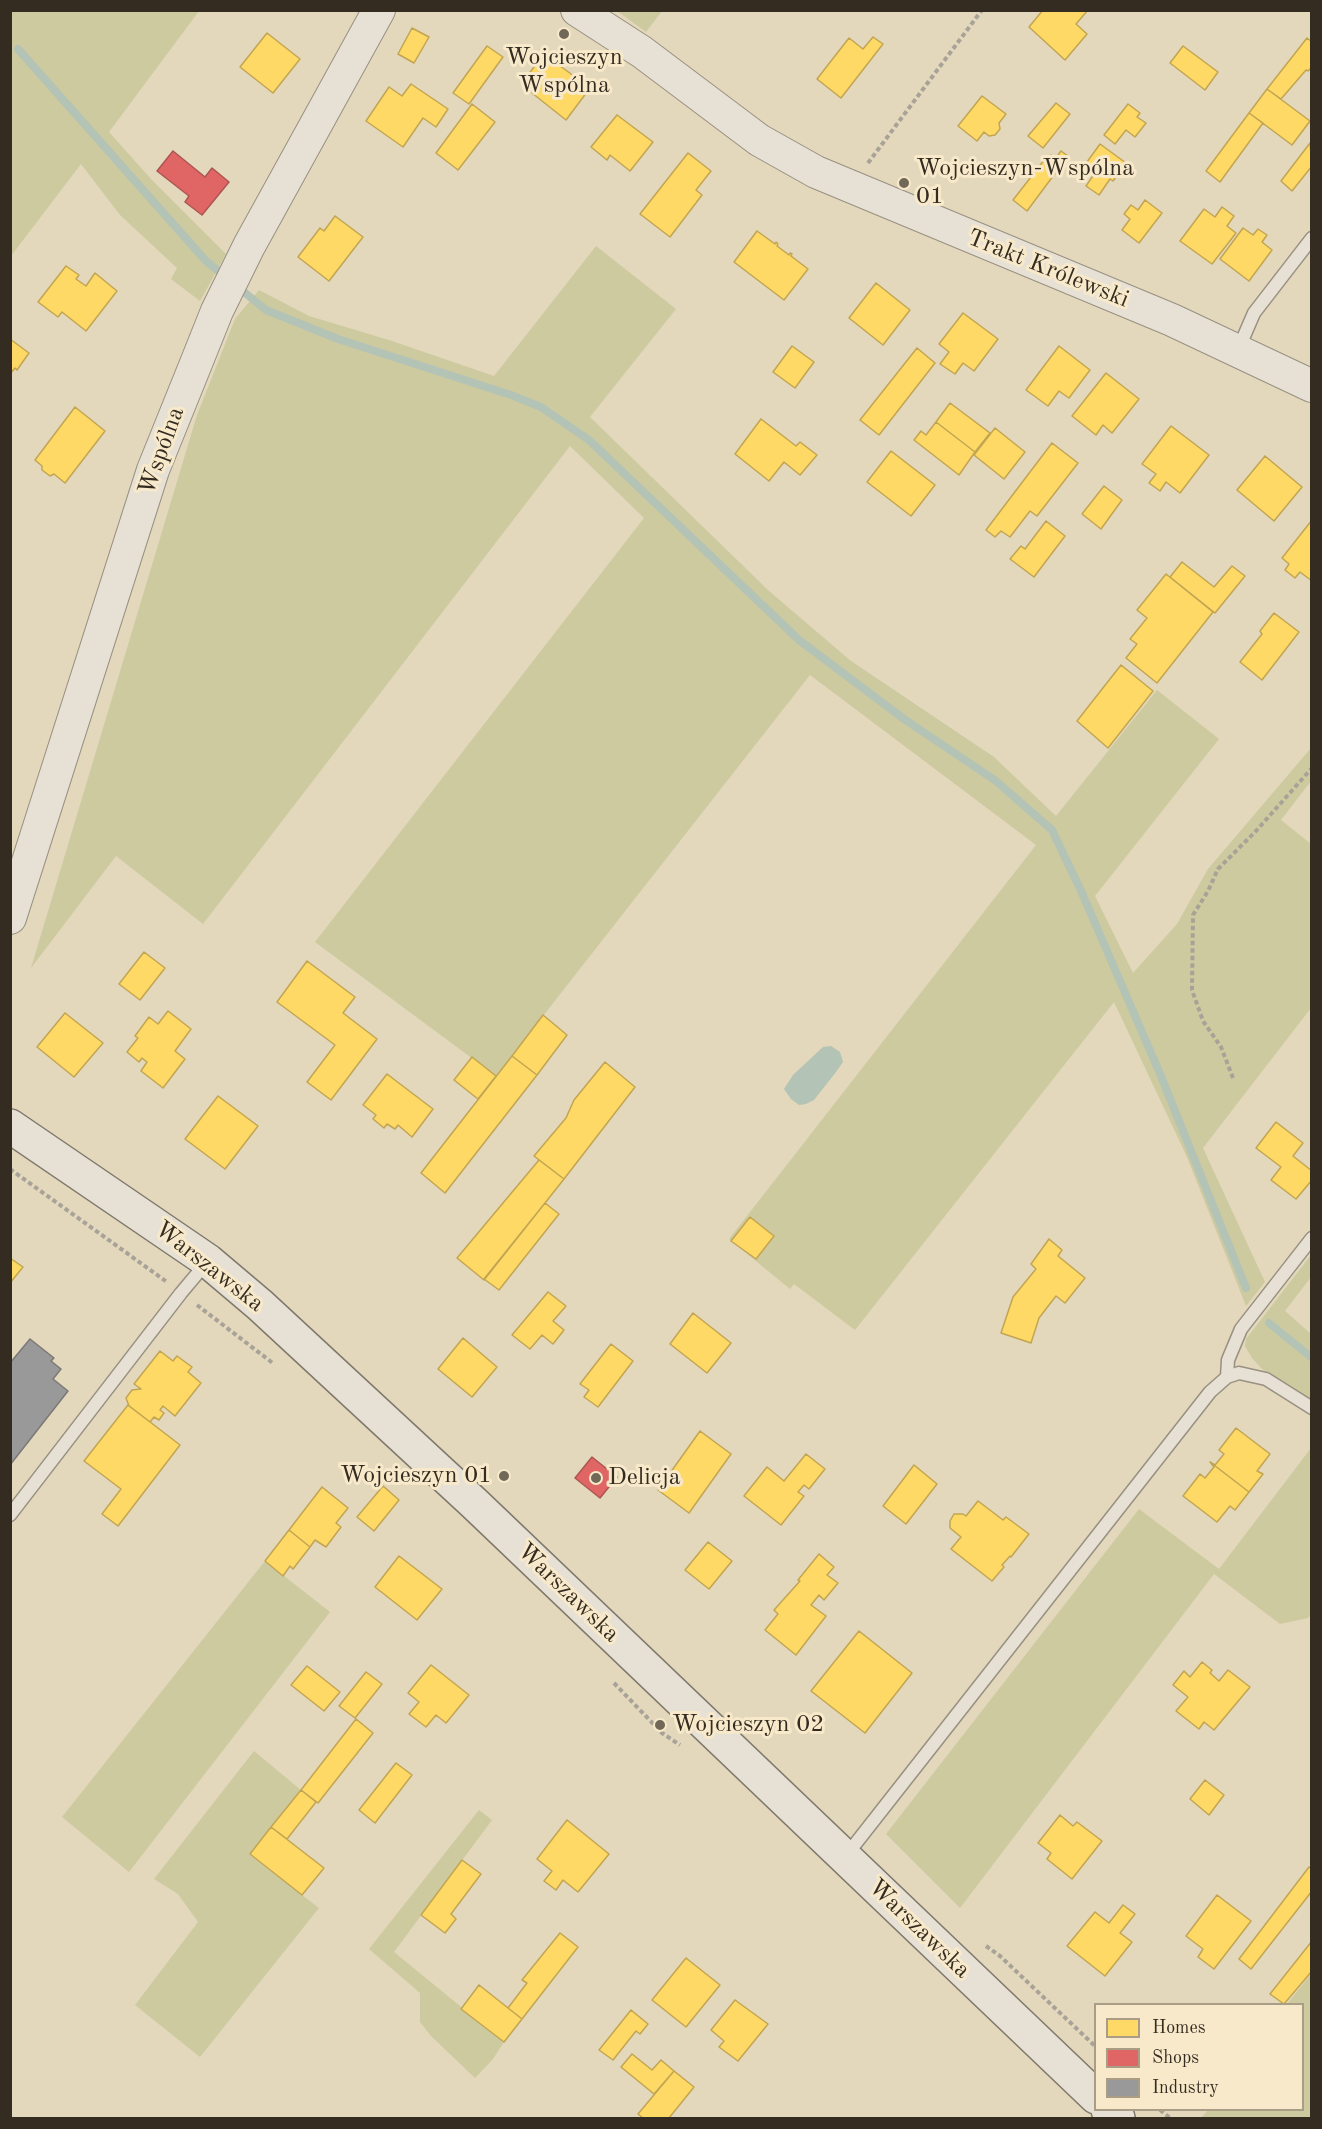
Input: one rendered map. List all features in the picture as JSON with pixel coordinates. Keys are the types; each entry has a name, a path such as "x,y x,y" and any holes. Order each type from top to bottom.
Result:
{"main road":[{"name":"Warszawska","path":"10,1126 208,1262 276,1320 417,1449 1094,2096"}],"street":[{"name":"Wspólna","path":"10,918 153,471 217,311 249,246 379,10"},
{"name":"Trakt Królewski","path":"577,10 642,52 759,140 782,154 850,188 1172,320 1311,386"}],"lane":[{"path":"1238,350 1254,313 1311,238"},
{"path":"1227,1377 1228,1360 1241,1329 1311,1238"},
{"path":"10,1515 181,1293 208,1262"},
{"path":"845,1858 1210,1392 1227,1377 1239,1373 1266,1379 1311,1408"}],"path":[{"path":"850,188 982,10"},
{"path":"1233,1078 1221,1047 1203,1021 1192,990 1193,915 1218,869 1256,831 1311,768"},
{"path":"10,1169 275,1364"},
{"path":"610,1679 662,1733 687,1750"}],"shaded area":[{"path":"10,11 199,11 109,132 152,180 226,254 200,301 171,279 177,268 120,215 81,164 11,256"},
{"path":"617,11 662,11 646,32"},
{"path":"596,246 676,309 590,417 769,591 851,661 994,757 1056,816 1157,690 1219,739 1095,896 1133,973 1177,924 1208,869 1311,748 1311,781 1281,820 1311,844 1311,1008 1203,1148 1265,1282 1246,1306 1187,1157 1114,1002 855,1330 794,1284 790,1289 729,1239 1036,845 810,675 496,1076 315,942 644,518 570,446 203,924 116,856 31,968 197,415 235,319 259,290 309,316 389,340 494,376"},
{"path":"831,1046 840,1052 843,1062 814,1100 799,1105 784,1089 793,1075 823,1047"},
{"path":"1311,1255 1311,1277 1285,1311 1311,1334 1311,1400 1262,1369 1245,1346 1246,1339"},
{"path":"1311,1448 1311,1614 1308,1618 1280,1624 1214,1574 960,1908 886,1834 1139,1509 1219,1569"},
{"path":"265,1561 330,1612 129,1872 62,1817"},
{"path":"254,1751 301,1790 250,1855 319,1908 200,2057 135,2005 198,1922 178,1894 154,1879"},
{"path":"479,1810 492,1820 394,1952 504,2042 493,2059 475,2078 431,2036 420,2022 420,1993 369,1949"},
{"path":"1311,1974 1311,2118 1201,2118 1207,2111 1304,2111 1304,2003 1288,2003"}],"building: Homes":[{"path":"1043,10 1088,10 1076,24 1087,34 1065,60 1029,27"},
{"path":"412,28 429,37 414,63 398,54"},
{"path":"267,33 300,59 273,93 240,67"},
{"path":"873,37 883,44 841,98 817,79 849,38 863,49"},
{"path":"1307,38 1312,42 1312,67 1306,70 1281,99 1267,89"},
{"path":"487,46 503,57 469,104 453,93"},
{"path":"1183,46 1218,72 1205,90 1170,63"},
{"path":"544,54 590,88 566,120 532,93 539,84 528,75"},
{"path":"411,84 448,109 436,127 423,118 403,147 366,121 389,87 402,96"},
{"path":"1267,89 1310,121 1292,145 1249,113"},
{"path":"982,96 1006,114 999,123 1000,129 995,135 989,136 984,132 977,141 958,126"},
{"path":"1056,103 1070,114 1043,148 1028,136"},
{"path":"472,104 495,122 458,170 436,153"},
{"path":"1128,104 1140,113 1137,117 1146,123 1135,137 1126,130 1115,144 1104,135"},
{"path":"1249,113 1263,123 1220,182 1206,171"},
{"path":"617,115 653,142 630,171 610,155 607,160 591,147"},
{"path":"1310,143 1312,166 1292,191 1281,181"},
{"path":"1100,144 1126,163 1113,181 1110,179 1099,195 1086,186 1097,170 1087,162"},
{"path":"1061,151 1068,156 1027,211 1013,200 1045,159 1047,160 1051,155 1055,159"},
{"path":"688,153 711,171 696,190 702,195 670,237 640,214"},
{"path":"1145,200 1162,213 1139,243 1122,230 1130,219 1124,214 1131,205 1138,210"},
{"path":"1222,207 1234,216 1227,226 1236,233 1212,264 1180,241 1204,209 1215,217"},
{"path":"335,216 363,237 329,281 298,257 320,228 324,231"},
{"path":"1243,228 1253,235 1258,229 1267,235 1262,242 1272,250 1249,281 1220,259"},
{"path":"757,231 775,244 776,242 777,246 789,255 792,254 791,256 808,269 784,300 734,262"},
{"path":"66,266 79,275 76,279 86,286 95,273 117,291 86,331 62,312 58,317 38,302"},
{"path":"876,283 910,310 883,345 849,318"},
{"path":"963,313 998,339 974,371 963,363 955,374 940,364 949,352 939,344"},
{"path":"10,339 29,353 17,370 15,368 10,374"},
{"path":"792,346 814,362 795,388 773,372"},
{"path":"1059,346 1090,370 1069,398 1059,391 1048,406 1026,390"},
{"path":"917,348 935,363 879,435 860,420"},
{"path":"1106,373 1139,399 1112,433 1103,425 1096,435 1072,416"},
{"path":"950,403 990,433 975,452 936,422"},
{"path":"75,407 105,431 65,483 54,474 50,476 42,470 42,466 35,460"},
{"path":"761,419 796,446 800,442 817,455 800,475 784,462 769,481 735,454"},
{"path":"936,422 975,452 959,475 914,440 921,431 926,435"},
{"path":"1171,426 1209,455 1180,493 1166,482 1160,491 1149,483 1156,474 1142,464"},
{"path":"995,428 1025,452 1004,479 974,455"},
{"path":"1052,443 1078,463 1037,516 1030,511 1010,537 1001,531 995,537 986,530"},
{"path":"891,451 935,485 911,516 867,482"},
{"path":"1265,456 1302,487 1274,521 1237,490"},
{"path":"1104,486 1122,500 1101,529 1082,514"},
{"path":"1312,520 1312,581 1300,572 1295,578 1285,570 1289,564 1282,558"},
{"path":"1046,521 1065,536 1034,577 1010,559 1021,546 1025,549"},
{"path":"1182,562 1214,587 1232,566 1245,576 1215,613 1170,577"},
{"path":"1166,574 1213,612 1157,683 1126,658 1137,644 1130,639 1147,618 1137,610"},
{"path":"1274,613 1299,632 1262,680 1240,662 1262,634 1260,631"},
{"path":"1121,665 1153,691 1108,748 1077,721"},
{"path":"144,952 165,968 140,1000 119,984"},
{"path":"307,961 355,997 343,1013 377,1039 331,1100 307,1082 335,1045 277,1002"},
{"path":"168,1011 191,1029 175,1051 185,1059 163,1088 141,1071 147,1062 142,1058 139,1062 127,1052 138,1038 135,1036 149,1017 158,1024"},
{"path":"65,1013 103,1043 74,1077 37,1047"},
{"path":"543,1015 567,1035 537,1075 512,1056"},
{"path":"512,1056 537,1075 445,1193 421,1173"},
{"path":"472,1057 496,1076 478,1099 454,1080"},
{"path":"605,1062 635,1087 564,1179 534,1156 566,1118 574,1100"},
{"path":"387,1074 433,1109 412,1137 398,1125 395,1129 387,1124 384,1128 373,1119 376,1115 363,1105"},
{"path":"218,1096 258,1126 225,1169 185,1139"},
{"path":"1276,1122 1303,1143 1293,1156 1312,1171 1312,1180 1296,1199 1271,1180 1281,1167 1256,1148"},
{"path":"539,1160 564,1179 484,1280 457,1258"},
{"path":"545,1203 559,1214 499,1290 484,1279"},
{"path":"750,1217 774,1236 756,1259 731,1241"},
{"path":"1049,1239 1062,1250 1058,1256 1085,1278 1065,1303 1056,1296 1039,1318 1031,1343 1001,1333 1013,1297 1036,1269 1031,1264"},
{"path":"10,1258 23,1267 10,1283"},
{"path":"548,1292 566,1306 553,1321 564,1330 553,1344 542,1335 530,1349 512,1335"},
{"path":"693,1313 731,1343 707,1373 670,1344"},
{"path":"463,1338 497,1367 472,1397 438,1369"},
{"path":"611,1344 633,1361 598,1407 584,1397 589,1390 580,1384"},
{"path":"160,1351 173,1361 177,1356 192,1367 188,1372 201,1383 175,1416 163,1406 160,1410 164,1413 159,1420 154,1417 150,1422 129,1406 126,1398 132,1390 141,1389 134,1384"},
{"path":"128,1405 180,1445 118,1526 102,1514 121,1489 84,1461"},
{"path":"1236,1428 1270,1454 1257,1471 1263,1474 1249,1492 1210,1462 1215,1465 1224,1454 1219,1450"},
{"path":"700,1431 731,1454 689,1513 658,1490"},
{"path":"806,1454 825,1469 809,1489 804,1485 798,1492 804,1496 781,1525 744,1496 767,1467 784,1481"},
{"path":"1210,1462 1249,1492 1235,1510 1230,1506 1217,1522 1183,1496 1200,1474 1205,1478 1214,1467"},
{"path":"914,1465 937,1484 906,1524 883,1506"},
{"path":"383,1486 399,1500 374,1531 357,1517"},
{"path":"322,1487 348,1508 336,1523 341,1527 326,1547 315,1540 310,1547 289,1530"},
{"path":"978,1501 1003,1520 1006,1517 1029,1534 1002,1565 1004,1567 992,1581 951,1549 961,1537 950,1528 950,1521 954,1514 966,1516"},
{"path":"289,1530 310,1547 293,1569 290,1566 283,1576 265,1561"},
{"path":"708,1542 732,1561 709,1589 685,1570"},
{"path":"819,1554 834,1567 827,1575 838,1583 824,1600 819,1595 811,1605 826,1616 796,1655 765,1630 778,1614 774,1610 800,1581 798,1580"},
{"path":"399,1556 442,1589 417,1620 375,1587"},
{"path":"859,1631 912,1673 865,1733 811,1691"},
{"path":"1202,1662 1212,1670 1210,1673 1219,1681 1228,1670 1250,1687 1214,1730 1204,1722 1199,1729 1176,1711 1188,1697 1173,1685 1184,1671 1190,1677"},
{"path":"431,1665 469,1695 446,1723 436,1715 426,1727 409,1714 419,1702 408,1693"},
{"path":"307,1666 340,1692 324,1711 291,1685"},
{"path":"366,1672 382,1684 355,1718 339,1706"},
{"path":"356,1719 373,1733 318,1803 301,1790"},
{"path":"396,1763 412,1775 375,1823 359,1810"},
{"path":"1205,1780 1224,1795 1209,1815 1190,1799"},
{"path":"301,1790 316,1802 287,1839 271,1827"},
{"path":"1060,1815 1073,1826 1077,1822 1102,1841 1072,1879 1047,1859 1051,1853 1038,1843"},
{"path":"567,1820 609,1854 578,1892 563,1880 556,1890 544,1881 552,1871 537,1859"},
{"path":"271,1827 324,1868 302,1895 250,1854"},
{"path":"462,1860 481,1874 451,1914 456,1919 445,1933 421,1915"},
{"path":"1309,1867 1312,1869 1312,1891 1251,1969 1239,1959"},
{"path":"1217,1895 1251,1921 1214,1969 1198,1957 1203,1949 1186,1936"},
{"path":"1123,1905 1135,1914 1120,1933 1132,1942 1105,1976 1067,1946 1095,1912 1109,1923"},
{"path":"560,1933 578,1947 522,2019 508,2008 527,1983 522,1980"},
{"path":"1312,1941 1312,1971 1285,2003 1270,1994"},
{"path":"686,1958 720,1985 686,2027 652,2000"},
{"path":"479,1985 522,2019 504,2042 461,2009"},
{"path":"735,2000 768,2024 738,2061 719,2047 724,2041 711,2030"},
{"path":"631,2010 648,2024 640,2034 636,2031 613,2060 599,2050"},
{"path":"632,2054 652,2070 661,2060 674,2071 654,2094 621,2067"},
{"path":"674,2071 694,2087 669,2118 643,2118 638,2114"}],"building: Shops":[{"path":"173,151 205,177 212,168 229,182 202,215 185,202 189,196 157,171"},
{"name":"Delicja","path":"592,1457 617,1477 600,1498 575,1478"}],"building: Industry":[{"path":"30,1339 54,1358 51,1361 61,1369 53,1379 68,1391 10,1465 10,1363"}],"waterway":[{"path":"18,49 206,261 266,310 338,339 511,395 541,407 589,440 799,640 904,719 996,781 1052,830 1082,893 1161,1076 1246,1288"},
{"path":"1269,1323 1312,1358"}],"place":[{"name":"Wojcieszyn Wspólna","path":"564,34"},
{"name":"Wojcieszyn-Wspólna 01","path":"904,183"},
{"name":"Wojcieszyn 01","path":"504,1476"},
{"name":"Delicja","path":"596,1478"},
{"name":"Wojcieszyn 02","path":"660,1725"}]}
